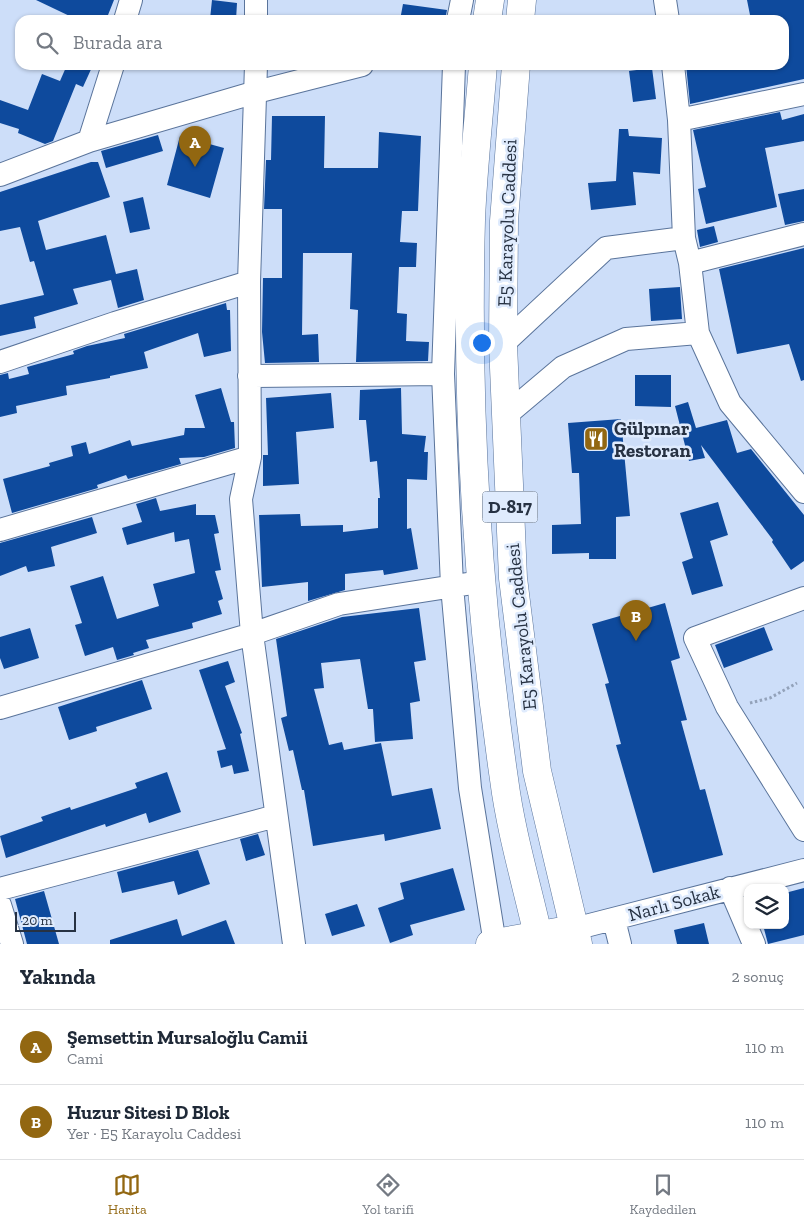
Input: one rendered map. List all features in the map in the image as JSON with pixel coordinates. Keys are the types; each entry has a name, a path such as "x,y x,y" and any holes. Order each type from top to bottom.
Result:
{"main road":[{"path":"488,15 490,0"},
{"path":"520,15 522,0"},
{"name":"E5 Karayolu Caddesi","path":"483,70 471,218 470,334 471,418 480,583 504,781 558,938"},
{"name":"E5 Karayolu Caddesi","path":"516,70 504,221 503,344 513,578 558,938"},
{"path":"491,668 512,743 535,857 558,938 493,943"}],"street":[{"path":"126,15 131,0"},
{"path":"256,0 256,15"},
{"path":"459,15 462,0"},
{"path":"666,0 668,15"},
{"path":"89,141 110,70"},
{"path":"256,70 249,282 250,457 241,499 252,634 294,944"},
{"path":"0,175 89,141 256,92 342,70"},
{"path":"454,70 443,374 452,586 470,788 493,943"},
{"path":"674,70 679,120 684,238 690,263 698,333 730,403 804,492"},
{"path":"679,120 804,94"},
{"path":"690,263 804,234"},
{"path":"503,344 606,248 684,238"},
{"path":"0,362 116,323 249,282"},
{"path":"506,414 563,367 626,339 698,333"},
{"path":"249,376 443,374"},
{"path":"0,530 250,457"},
{"path":"782,466 804,468"},
{"path":"0,708 252,634 339,604 480,583"},
{"path":"804,598 695,638 727,707 804,830"},
{"path":"470,788 504,781"},
{"path":"0,889 276,816"},
{"name":"Narlı Sokak","path":"558,938 614,920 804,870"},
{"path":"730,888 754,944"},
{"path":"0,905 12,944"},
{"path":"614,920 620,944"}],"path":[{"path":"727,707 770,698 797,683"}],"building":[{"path":"36,0 114,0 108,15 68,15"},
{"path":"212,0 237,3 236,15 210,15"},
{"path":"747,0 804,0 804,79 690,104 687,70 789,70 789,15 750,15"},
{"path":"403,4 447,10 446,15 401,15"},
{"path":"65,70 91,70 83,87 76,84 53,141 45,144 18,133 19,129 0,123 0,100 28,110 42,74 60,81"},
{"path":"652,70 656,99 633,102 629,71"},
{"path":"780,112 782,120 804,114 804,141 765,148 777,207 706,224 698,189 706,187 693,130"},
{"path":"272,116 325,116 324,168 378,168 379,132 421,136 418,211 402,211 400,242 417,243 416,267 399,267 397,313 407,314 406,341 429,342 428,361 356,362 358,310 350,309 352,253 303,253 302,335 318,334 319,362 265,363 262,332 263,278 282,278 282,209 264,209 266,160 271,160"},
{"path":"619,129 628,129 629,136 662,138 660,174 633,172 636,205 591,210 588,183 616,181"},
{"path":"158,135 163,151 106,168 101,151"},
{"path":"180,136 224,148 210,198 167,185"},
{"path":"91,162 98,162 110,197 38,221 46,250 106,235 116,274 137,269 144,300 118,308 111,280 73,289 78,304 34,317 36,328 0,336 0,305 44,295 34,261 30,262 20,227 0,231 0,192"},
{"path":"804,189 804,221 785,225 778,194"},
{"path":"143,197 150,229 130,233 123,202"},
{"path":"714,226 718,242 700,247 697,230"},
{"path":"804,248 804,380 801,381 789,344 737,354 719,269"},
{"path":"680,287 682,319 651,321 649,289"},
{"path":"226,303 227,310 230,310 231,351 204,357 198,333 144,352 148,368 110,376 110,378 66,386 67,395 16,406 17,413 0,417 0,375 8,373 9,379 29,374 27,367 74,354 73,351 87,346 125,338 124,334"},
{"path":"635,375 671,375 671,407 635,406"},
{"path":"221,388 231,422 234,422 235,448 204,457 179,458 181,464 128,479 126,475 97,485 98,488 12,513 3,479 50,466 49,463 73,456 71,446 86,442 89,454 130,440 132,446 184,435 185,428 205,428 195,395"},
{"path":"401,388 402,434 426,436 424,452 428,452 427,480 407,479 407,529 411,528 418,569 384,575 383,570 345,574 345,590 308,601 308,582 262,587 259,515 300,514 301,526 343,525 343,532 378,528 378,498 380,498 377,461 370,462 366,420 359,420 360,390"},
{"path":"331,393 334,428 296,432 299,484 263,486 263,455 268,455 266,398"},
{"path":"688,402 696,428 727,420 737,453 751,449 804,515 804,561 791,570 772,542 773,540 701,445 705,458 689,461 675,406"},
{"path":"621,419 630,516 616,517 616,559 589,559 589,553 552,554 552,525 581,524 579,473 572,473 568,423"},
{"path":"156,498 160,511 196,504 196,515 215,515 219,533 214,534 221,570 215,571 223,599 218,601 222,614 192,623 193,628 146,640 149,648 133,653 134,655 117,660 113,647 85,656 75,625 82,623 70,586 103,576 117,619 159,606 153,584 195,573 189,539 175,542 174,532 127,545 122,528 142,522 136,504"},
{"path":"718,502 728,535 710,541 723,586 692,595 682,562 693,558 680,513"},
{"path":"92,517 97,533 51,547 55,566 28,572 26,566 0,576 0,543"},
{"path":"665,603 680,658 671,661 687,720 681,721 700,790 705,789 723,855 653,873 616,745 621,744 605,684 609,683 592,624"},
{"path":"419,608 426,660 414,662 420,701 410,703 413,739 375,742 373,709 368,709 360,659 321,663 324,688 314,689 329,745 342,742 344,750 381,743 392,796 432,788 441,829 385,841 384,834 313,846 304,790 302,790 293,750 289,751 281,718 287,716 276,639 342,617"},
{"path":"764,627 773,650 724,668 715,645"},
{"path":"30,628 39,658 4,669 0,658 0,637"},
{"path":"228,661 235,682 225,686 242,733 240,734 249,771 234,774 232,765 221,768 217,751 226,749 199,670"},
{"path":"142,680 152,709 96,727 97,731 69,740 58,707"},
{"path":"167,772 181,812 149,823 146,813 106,827 105,824 6,858 0,836 43,821 41,817 70,807 71,810 137,788 135,783"},
{"path":"258,834 265,855 246,861 240,839"},
{"path":"198,850 210,884 178,895 174,881 122,893 117,872"},
{"path":"453,868 465,910 410,925 413,935 390,943 378,908 404,899 400,883"},
{"path":"804,888 804,935 768,944 764,929 789,929 789,892"},
{"path":"44,891 59,944 27,944 15,899"},
{"path":"357,904 365,926 332,936 325,914"},
{"path":"177,919 182,936 226,920 235,944 110,944 110,940"},
{"path":"704,923 709,944 677,944 674,930"}],"place":[{"name":"Şemsettin Mursaloğlu Camii","path":"195,167"},
{"name":"Gülpınar Restoran","path":"596,439"},
{"name":"Huzur Sitesi D Blok","path":"636,641"}]}
